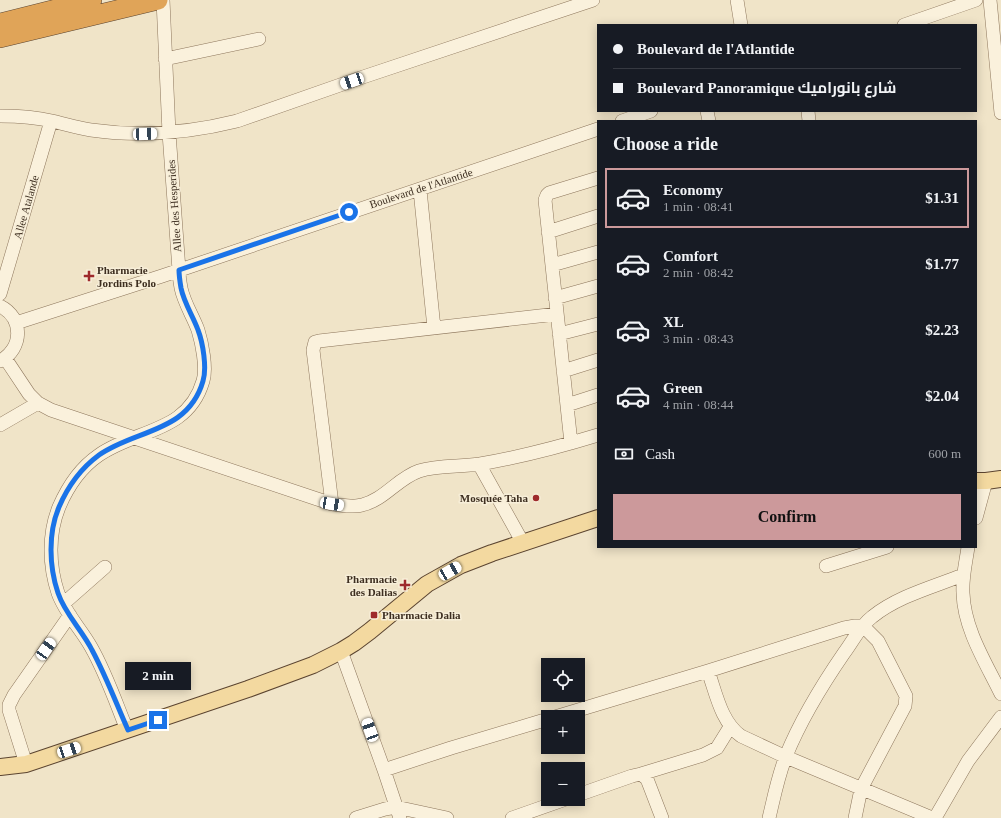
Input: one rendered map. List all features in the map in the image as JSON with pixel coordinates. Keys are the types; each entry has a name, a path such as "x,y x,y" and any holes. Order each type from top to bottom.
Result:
{"highway":[{"path":"0,23 92,0"},
{"path":"0,38 161,8"}],"main road":[{"path":"0,767 26,764 293,673 341,651 370,632 428,584 461,565 492,553 597,518"}],"street":[{"name":"Allee des Hesperides","path":"128,730 92,649 82,631 66,609 58,593 53,569 51,544 55,517 66,490 80,472 99,455 118,445 170,424 184,413 195,400 204,380 204,358 198,330 189,311 181,288 179,270 161,8 163,0"},
{"path":"0,116 18,116 51,121 88,130 110,133 169,133 200,129 237,121 593,0"},
{"path":"737,0 741,24"},
{"path":"907,24 976,0"},
{"path":"990,0 1001,113"},
{"path":"165,59 259,39"},
{"path":"625,120 648,112"},
{"name":"Allee Atalande","path":"0,294 51,121"},
{"name":"Boulevard de l'Atlantide","path":"16,323 179,270 363,207 420,190 597,129"},
{"path":"571,443 545,203 547,195 597,178"},
{"path":"420,190 434,328"},
{"path":"548,232 597,216"},
{"path":"552,265 597,252"},
{"path":"555,298 597,286"},
{"path":"0,306 10,313 16,323 18,335 12,352 2,359 38,404 51,410 332,504 361,506 374,502 402,480 420,471 479,464 538,452 597,435"},
{"path":"332,504 313,350 314,346 319,341 557,314"},
{"path":"559,334 597,324"},
{"path":"563,371 597,360"},
{"path":"567,405 597,395"},
{"path":"0,425 38,404"},
{"path":"479,464 522,543"},
{"path":"977,515 988,480"},
{"path":"826,566 884,548"},
{"path":"968,548 963,575 963,594 966,616 975,639 1001,694"},
{"path":"26,764 10,716 9,705 66,609 105,567"},
{"path":"769,818 776,788 786,757 809,708 829,674 862,626 872,617 901,599 963,575"},
{"path":"578,710 844,628 862,626 878,641 902,687 906,700 903,709 860,789 855,818"},
{"path":"341,651 398,813"},
{"path":"708,671 726,720 741,736 860,789 932,818"},
{"path":"935,818 968,760 1001,717"},
{"path":"384,770 450,748 541,721"},
{"path":"585,793 632,776 703,755 717,748 730,726"},
{"path":"641,774 647,779 662,818"},
{"path":"512,818 546,806"},
{"path":"359,818 385,809 398,813 442,817"}],"place":[{"name":"Pharmacie Jordins Polo","path":"89,276"},
{"name":"Mosquée Taha","path":"536,498"},
{"name":"Pharmacie des Dalias","path":"405,585"},
{"name":"Pharmacie Dalia","path":"374,615"}],"route":[{"path":"158,720 128,730 92,649 82,631 63,604 58,593 53,569 51,544 55,517 66,490 80,472 99,455 118,445 170,424 184,413 195,400 204,380 204,358 198,330 189,311 181,288 179,270 349,212"}]}
